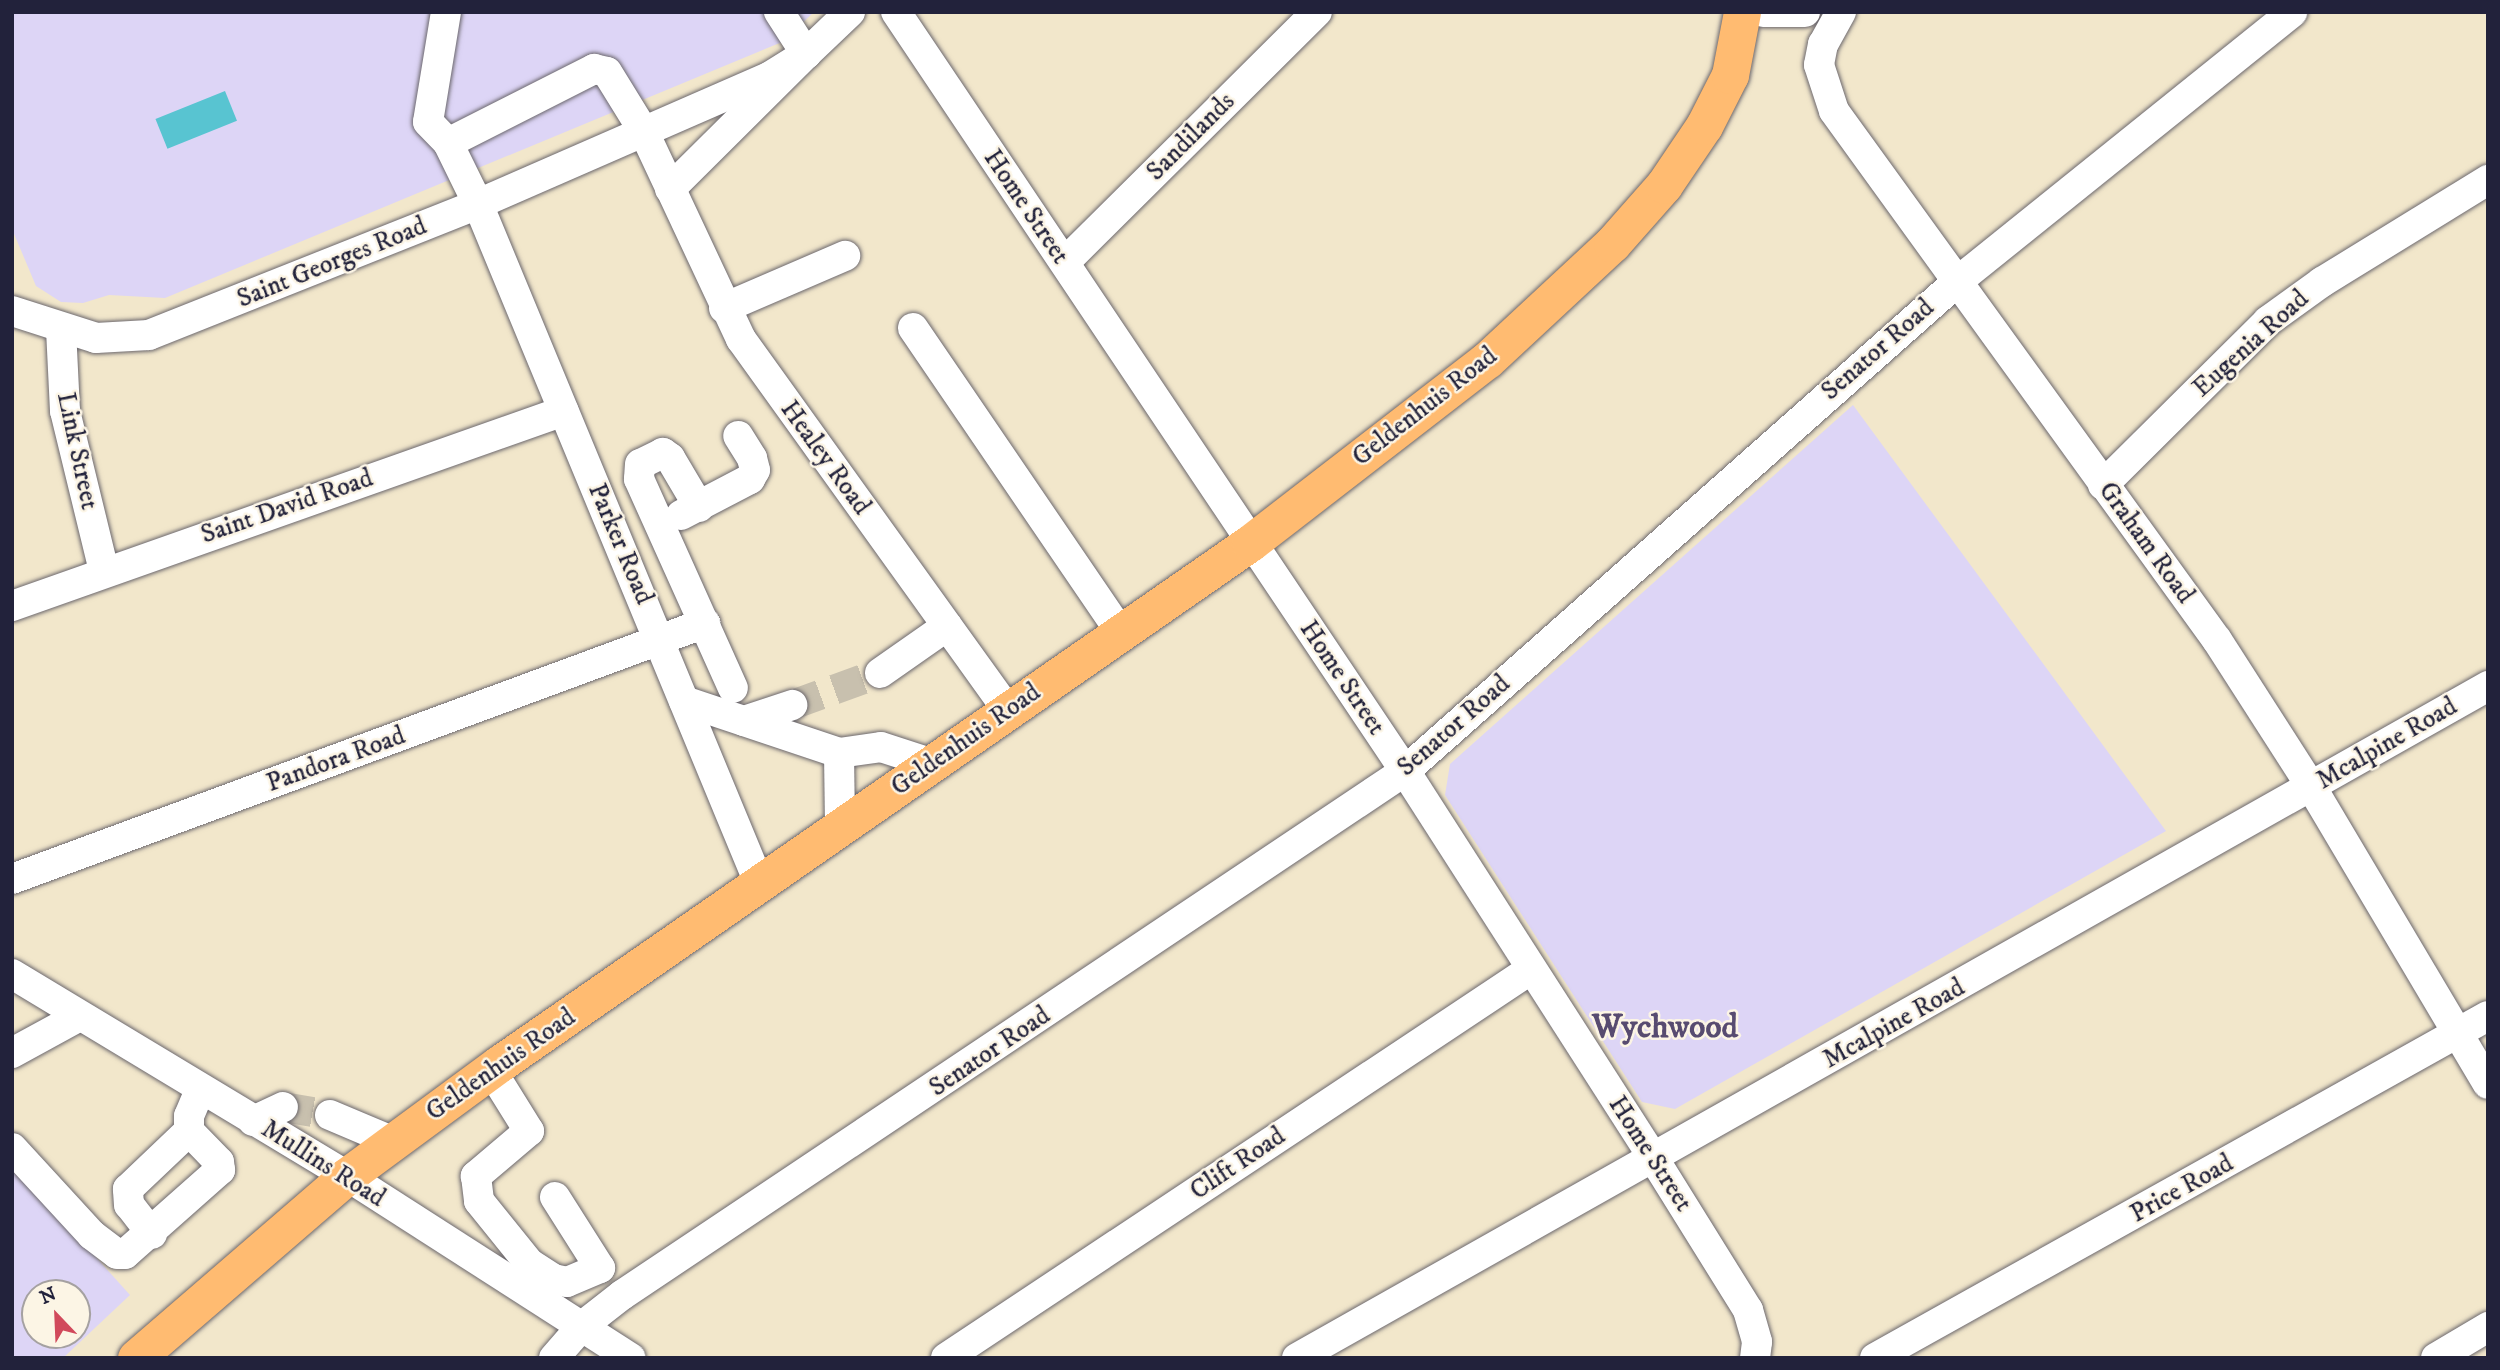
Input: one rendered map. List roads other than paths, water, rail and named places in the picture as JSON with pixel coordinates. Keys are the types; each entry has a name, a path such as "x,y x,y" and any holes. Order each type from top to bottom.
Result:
{"main road":[{"name":"Geldenhuis Road","path":"1734,63 1742,12"},
{"name":"Geldenhuis Road","path":"136,1358 347,1176 491,1070 1250,543 1469,374 1612,244 1664,185 1698,135 1734,63 1765,13"}],"street":[{"name":"Parker Road","path":"446,12 427,114 432,130 448,143 478,204 760,885"},
{"path":"779,12 806,54"},
{"path":"670,189 850,12"},
{"name":"Home Street","path":"896,12 1405,771 1530,970 1654,1159 1748,1310 1757,1342 1755,1358"},
{"name":"Sandilands","path":"1065,262 1317,12"},
{"path":"1765,13 1805,12"},
{"name":"Graham Road","path":"1841,12 1823,44 1822,84 1844,128 2217,640 2312,788 2488,1084"},
{"name":"Senator Road","path":"555,1358 581,1327 622,1295 1405,771 1958,281 2292,12"},
{"path":"644,132 776,73 806,54"},
{"name":"Healey Road","path":"448,143 602,69 644,132 724,308 803,429 1008,710"},
{"name":"Saint Georges Road","path":"12,311 61,329 96,338 149,335 478,204 644,132"},
{"name":"Eugenia Road","path":"2103,485 2268,321 2322,282 2488,180"},
{"path":"724,308 845,256"},
{"path":"914,328 1121,633"},
{"name":"Link Street","path":"61,329 65,411 104,571"},
{"name":"Saint David Road","path":"12,606 104,571 564,411"},
{"path":"662,523 699,507 750,479 755,470 752,458 738,436"},
{"path":"699,507 677,466 663,453 640,464 638,471 733,688"},
{"name":"Pandora Road","path":"12,879 705,623"},
{"path":"880,673 947,626"},
{"name":"Mcalpine Road","path":"1297,1358 2312,788 2488,685"},
{"path":"684,701 839,752 881,747 933,764"},
{"path":"744,721 792,705"},
{"path":"839,752 840,829"},
{"name":"Clift Road","path":"946,1358 1530,970"},
{"name":"Mullins Road","path":"12,974 200,1090 347,1176 631,1358"},
{"path":"21,1040 80,1016"},
{"name":"Price Road","path":"1875,1358 2488,1016"},
{"path":"491,1070 529,1131 480,1171 475,1181 479,1201 516,1250 554,1279 579,1279 600,1268"},
{"path":"12,1148 92,1235 117,1254 132,1251 220,1170 219,1162 189,1131 188,1116 200,1090"},
{"path":"253,1121 283,1107"},
{"path":"330,1115 394,1142"},
{"path":"152,1234 129,1205 128,1189 189,1131"},
{"path":"555,1197 600,1268 622,1295"},
{"path":"2435,1358 2488,1327"}],"water":[{"path":"225,91 237,121 167,149 155,119"}],"tunnel":[{"path":"792,705 880,673"},
{"path":"283,1107 330,1115"}],"district":[{"name":"Wychwood","path":"1665,1028"}]}
